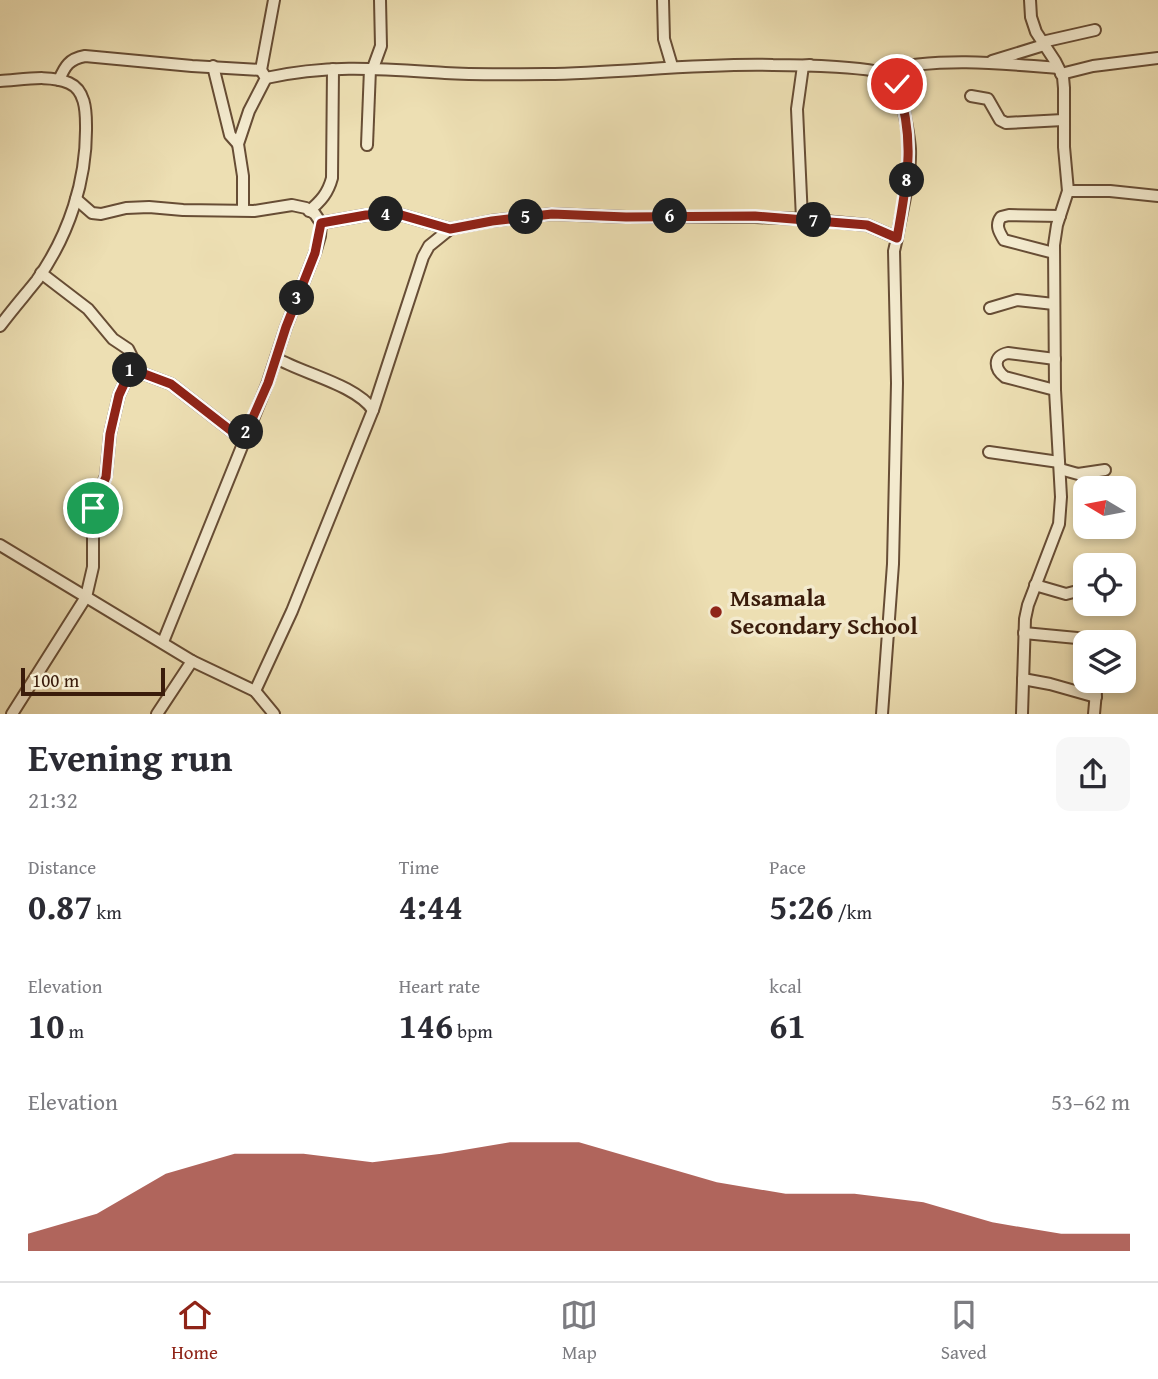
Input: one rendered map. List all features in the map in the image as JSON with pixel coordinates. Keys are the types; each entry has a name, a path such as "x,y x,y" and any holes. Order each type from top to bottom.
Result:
{"street":[{"path":"243,210 243,176 237,153 238,144 264,74 274,0"},
{"path":"367,145 372,68 381,46 380,0"},
{"path":"663,0 664,39 672,66"},
{"path":"1022,714 1024,633 1028,605 1059,524 1061,497 1055,390 1054,253 1060,216 1068,191 1063,120 1064,88 1060,71 1036,32 1031,17 1030,0"},
{"path":"983,64 1043,43 1095,30"},
{"path":"59,80 66,64 74,58 85,56 214,66 264,74 372,68 447,73 547,74 672,66 810,65 879,72 894,77 910,150 905,201 894,251 897,383 893,564 882,714"},
{"path":"879,72 906,65 983,64 1060,71 1158,58"},
{"path":"802,219 798,99 803,66 810,65"},
{"path":"214,66 230,135 238,144"},
{"path":"309,211 329,189 332,178 333,69"},
{"path":"0,81 68,82 80,92 86,114 85,160 67,228 41,273 0,326"},
{"path":"971,96 988,99 1000,120 1006,123 1063,120"},
{"path":"1068,191 1110,191 1158,196"},
{"path":"76,199 93,213 101,214 126,208 268,210 292,205 316,214 321,223 315,253 268,383 163,642"},
{"path":"321,223 366,215 398,214 450,229 552,214 626,217 755,216 867,225 897,238"},
{"path":"1054,253 1004,240 998,228 998,221 1001,216 1009,215 1060,216"},
{"path":"255,691 292,611 373,410 423,257 429,246 450,229"},
{"path":"12,714 86,597 93,567 93,508 106,477 110,434 119,395 131,369 132,357 128,349 113,339 88,309 41,273"},
{"path":"990,308 1017,300 1054,304"},
{"path":"1055,359 1008,353 1001,354 997,359 997,365 1005,377 1055,390"},
{"path":"275,358 355,393 367,400 373,410"},
{"path":"131,369 171,384 243,440"},
{"path":"989,452 1059,465 1078,474 1105,470"},
{"path":"0,545 192,661 255,691 274,714"},
{"path":"1035,585 1066,594 1073,592"},
{"path":"1024,633 1073,638"},
{"path":"157,714 192,661"},
{"path":"1023,679 1096,697"},
{"path":"1094,714 1096,693"}],"place":[{"name":"Msamala Secondary School","path":"716,612"}],"route":[{"path":"93,508 106,477 110,434 119,395 131,369 171,384 243,440 268,383 286,327 315,253 321,223 366,215 398,214 450,229 552,214 626,217 755,216 867,225 897,238 905,201 910,150 902,98 897,84"}]}
